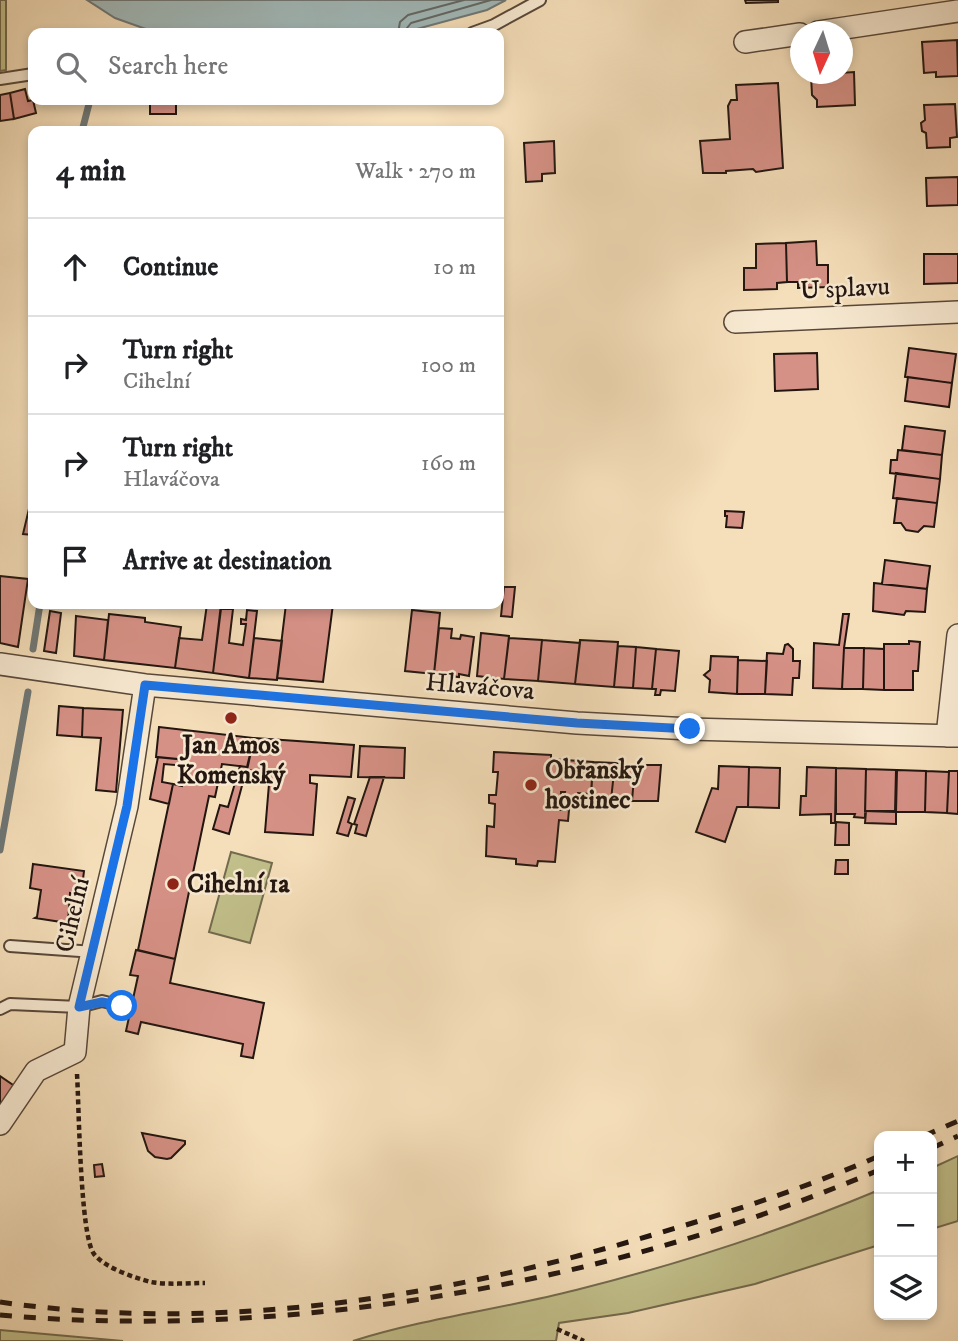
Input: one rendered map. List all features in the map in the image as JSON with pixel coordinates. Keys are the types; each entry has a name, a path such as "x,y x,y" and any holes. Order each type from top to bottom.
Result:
{"street":[{"path":"853,27 958,11"},
{"path":"745,42 790,35"},
{"name":"U splavu","path":"735,322 958,312"},
{"path":"953,736 958,635"},
{"name":"Hlaváčova","path":"0,664 145,685 577,723 953,736"},
{"name":"Cihelní","path":"75,1052 79,1007 127,806 145,685"},
{"path":"0,1124 36,1071 75,1052"}],"lane":[{"path":"485,28 540,0"},
{"path":"0,79 28,75"},
{"path":"10,946 94,952"},
{"path":"0,1009 10,1004 79,1007 102,1002 122,1006"}],"path":[{"path":"75,1052 85,1209 88,1239 93,1254 105,1263 153,1282 205,1283"},
{"path":"557,1329 584,1341"}],"shaded area":[{"path":"0,0 6,0 6,70 0,71"},
{"path":"231,852 272,863 250,943 209,932"},
{"path":"958,1156 958,1221 937,1227 937,1194 937,1166"},
{"path":"874,1192 874,1247 755,1284 628,1313 559,1323 556,1341 353,1341 408,1326 615,1280 729,1246"},
{"path":"0,1330 123,1341 0,1341"}],"water":[{"path":"87,0 506,0 487,10 420,28 143,28 115,18"}],"building":[{"path":"745,0 778,0 778,2 746,3"},
{"path":"957,40 958,76 936,77 936,72 924,73 922,42"},
{"path":"853,72 855,105 817,107 811,84 853,84"},
{"path":"778,83 783,168 756,172 753,169 703,173 700,141 730,139 728,106 731,100 737,100 736,85"},
{"path":"25,89 28,105 34,105 36,113 14,119 10,93"},
{"path":"10,93 14,119 0,121 0,95"},
{"path":"955,104 957,137 950,138 950,147 927,148 926,133 922,131 921,123 925,120 924,105"},
{"path":"150,105 176,105 176,114 150,114"},
{"path":"554,141 555,173 542,174 542,181 526,182 524,143"},
{"path":"958,177 958,205 927,206 926,178"},
{"path":"816,241 817,265 828,265 828,287 798,288 798,282 787,282 786,243"},
{"path":"786,243 787,282 777,283 777,289 744,290 744,268 756,268 756,244"},
{"path":"924,254 958,254 958,283 924,284"},
{"path":"909,348 956,354 952,383 905,377"},
{"path":"817,353 818,389 775,391 774,354"},
{"path":"908,377 952,383 949,407 905,401"},
{"path":"905,426 945,431 942,455 902,450"},
{"path":"898,450 942,455 940,479 890,473 891,460 897,460"},
{"path":"896,473 940,479 937,503 893,498"},
{"path":"897,498 937,503 934,527 924,526 918,532 906,530 901,523 894,523"},
{"path":"725,511 744,512 742,528 726,527"},
{"path":"28,513 28,534 23,534"},
{"path":"885,560 930,566 927,589 882,584"},
{"path":"0,576 28,579 18,647 0,643"},
{"path":"874,583 927,589 925,612 906,611 904,615 873,611"},
{"path":"504,587 515,587 512,617 501,616 504,609"},
{"path":"206,609 220,609 213,673 175,668 179,638 202,640"},
{"path":"221,609 233,609 229,643 243,645 246,624 241,624 241,619 246,620 247,610 257,611 249,678 213,673"},
{"path":"285,609 332,609 323,682 277,678"},
{"path":"412,610 440,613 434,674 405,671"},
{"path":"50,611 61,613 56,653 44,651"},
{"path":"109,614 145,618 145,622 181,627 175,668 104,660"},
{"path":"843,614 849,614 842,689 813,688 814,643 839,645"},
{"path":"76,616 108,620 104,660 74,656"},
{"path":"439,628 452,629 451,638 460,639 461,635 474,637 469,676 434,674"},
{"path":"481,633 509,636 504,679 477,676"},
{"path":"254,638 282,641 277,680 249,678"},
{"path":"509,638 542,640 538,681 504,679"},
{"path":"542,640 580,643 575,684 538,681"},
{"path":"580,640 618,642 614,687 575,684"},
{"path":"909,641 920,642 918,671 913,671 913,690 884,690 884,644 909,644"},
{"path":"788,644 793,649 793,661 800,661 799,678 793,678 792,695 765,694 767,653 783,654 785,645"},
{"path":"618,646 636,647 633,688 614,687"},
{"path":"636,647 656,649 652,689 633,688"},
{"path":"844,648 864,648 863,689 842,689"},
{"path":"864,648 884,649 884,690 863,689"},
{"path":"656,649 679,651 675,691 661,690 660,695 655,695 656,689 652,689"},
{"path":"711,656 738,657 737,694 709,692 710,680 704,675 710,670"},
{"path":"738,660 767,661 765,694 737,694"},
{"path":"59,706 83,708 82,737 57,735"},
{"path":"83,708 123,710 116,792 96,790 101,738 82,737"},
{"path":"159,727 254,738 247,767 222,764 215,797 209,796 175,959 138,950 173,784 182,786 187,760 156,757"},
{"path":"254,738 354,745 351,777 310,775 310,783 317,784 313,835 265,832 270,772 247,770"},
{"path":"360,746 405,748 404,778 358,777"},
{"path":"494,752 551,755 551,759 593,762 591,794 578,793 578,798 564,797 565,792 561,792 560,810 569,810 568,821 559,820 555,862 538,861 537,866 516,864 516,859 486,856 487,826 494,827 495,804 489,803 489,795 496,795 498,772 493,772"},
{"path":"158,757 187,760 186,766 164,764 162,782 173,784 169,804 150,799"},
{"path":"593,762 615,763 611,800 591,798"},
{"path":"615,763 635,765 632,801 611,800"},
{"path":"635,765 661,765 658,801 632,801"},
{"path":"240,766 247,767 229,834 213,829 220,805 228,807"},
{"path":"719,766 749,767 748,807 737,807 725,842 696,832 712,788 718,789"},
{"path":"749,767 780,768 779,808 748,807"},
{"path":"807,767 836,768 835,823 831,823 831,814 800,815 801,796 806,796"},
{"path":"836,768 866,769 865,818 854,817 855,814 836,814"},
{"path":"866,769 896,770 895,812 865,811"},
{"path":"897,770 926,771 925,812 896,812"},
{"path":"926,771 949,772 947,813 925,812"},
{"path":"949,771 958,771 958,814 947,813"},
{"path":"370,777 384,777 366,836 355,833 357,825 354,824"},
{"path":"348,797 355,799 348,822 352,824 348,836 337,833"},
{"path":"866,811 896,811 896,824 865,823"},
{"path":"836,822 849,823 849,845 835,845"},
{"path":"836,860 848,860 848,874 835,874"},
{"path":"33,864 84,871 81,895 70,893 68,923 35,918 41,890 30,888"},
{"path":"136,950 175,959 170,983 264,1003 253,1058 241,1056 243,1044 141,1022 138,1034 126,1031 138,976 130,975"},
{"path":"0,1076 16,1087 0,1108"},
{"path":"142,1133 185,1141 185,1144 171,1158 155,1157 148,1151"},
{"path":"102,1164 104,1176 95,1177 94,1165"}],"waterway":[{"path":"83,126 89,105"},
{"path":"33,649 39,609"},
{"path":"0,850 28,692"}],"railway":[{"path":"935,1131 958,1121"},
{"path":"937,1146 958,1136"},
{"path":"0,1302 83,1311 166,1314 333,1304 416,1291 579,1256 659,1233 770,1198 874,1158"},
{"path":"0,1315 110,1321 222,1319 335,1310 448,1295 560,1272 670,1244 776,1210 874,1172"}],"place":[{"name":"Jan Amos Komenský","path":"231,718"},
{"name":"Obřanský hostinec","path":"531,785"},
{"name":"Cihelní 1a","path":"173,884"}],"route":[{"path":"122,1006 102,1002 79,1007 127,806 145,685 577,723 690,729"}]}
